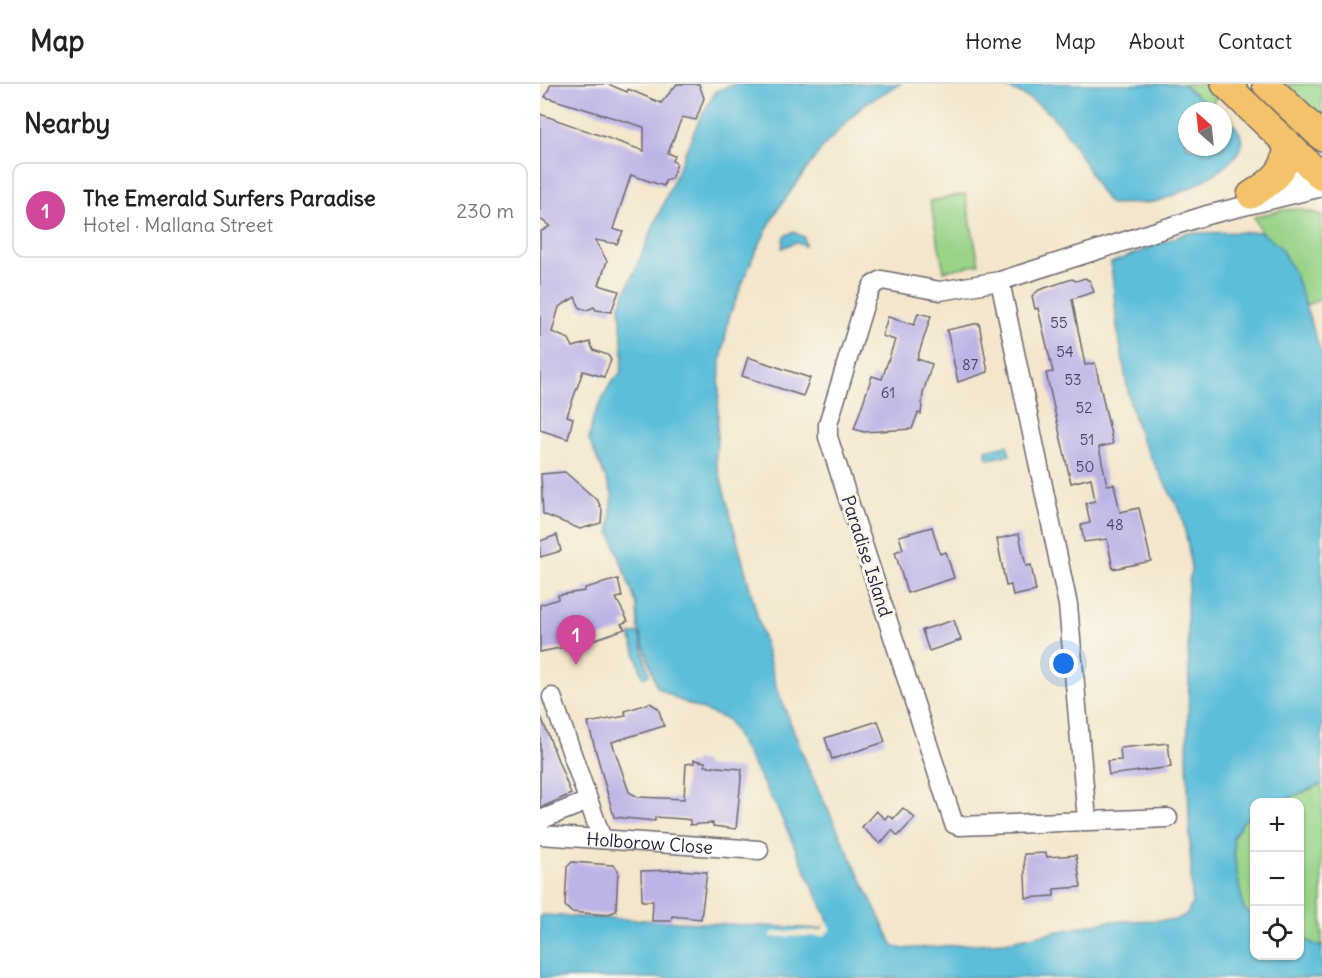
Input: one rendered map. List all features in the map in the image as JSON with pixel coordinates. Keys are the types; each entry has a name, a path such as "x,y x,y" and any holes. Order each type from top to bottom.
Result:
{"highway":[{"path":"1225,84 1321,177"},
{"path":"1266,84 1322,137"},
{"path":"1251,195 1280,172 1287,157 1286,141"}],"street":[{"name":"Paradise Island","path":"1207,215 1251,195 1321,177"},
{"name":"Paradise Island","path":"1168,818 960,826 954,824 827,429 866,299 873,285 882,280 940,291 1000,281 1321,177"},
{"path":"1000,281 1068,605 1087,820"},
{"path":"552,697 602,838"},
{"path":"540,820 588,801"},
{"name":"Holborow Close","path":"540,835 759,850"}],"green space":[{"path":"1182,84 1209,84 1219,91 1214,102 1205,102"},
{"path":"1322,84 1322,119 1287,85"},
{"path":"965,194 979,264 944,271 930,201"},
{"path":"1299,209 1322,215 1322,299 1306,305 1285,256 1261,232 1254,217 1282,210"},
{"path":"1322,784 1322,947 1304,940 1304,798 1289,798"},
{"path":"1250,816 1250,915 1243,907 1233,837 1244,820"}],"water":[{"path":"735,84 900,84 864,104 821,149 776,212 753,257 729,317 720,366 716,461 776,686 809,770 893,946 902,949 1005,942 1110,921 1175,920 1187,914 1192,903 1187,759 1189,681 1187,598 1191,568 1181,513 1141,439 1130,403 1117,326 1111,263 1187,233 1261,232 1280,247 1295,274 1322,356 1322,784 1289,798 1250,798 1250,816 1244,820 1233,837 1243,907 1250,915 1250,960 1304,960 1304,940 1322,947 1322,978 540,978 540,917 543,915 821,929 828,920 779,812 728,720 679,700 657,687 638,627 637,606 610,531 612,493 589,440 593,418 609,386 621,372 623,357 620,305 700,118 716,91"},
{"path":"998,84 1182,84 1205,102 1178,102 1178,156 1232,156 1232,123 1241,137 1240,147 1233,158 1222,168 1177,194 1153,202 1110,204 1098,188 1066,132 1039,105"},
{"path":"793,232 804,237 805,246 796,242 782,248 784,236"},
{"path":"1007,445 1010,455 989,459 986,456 986,450"},
{"path":"639,633 649,675 643,678 630,635"}],"pier":[{"path":"801,868 831,929 824,936 770,937 773,932 821,930 823,927 825,920"}],"building":[{"path":"551,84 608,84 627,92 628,89 661,103 677,84 699,84 704,98 696,120 682,117 668,153 675,156 673,161 677,164 671,179 665,181 664,186 631,175 613,229 623,232 617,244 595,240 607,261 599,285 619,291 611,312 596,310 594,307 587,310 580,308 575,297 559,307 552,332 569,339 573,347 590,342 593,350 608,355 611,360 604,377 583,371 567,416 573,418 568,439 540,430 540,232 550,226 540,219 540,114 644,151 644,127 545,97"},
{"path":"1085,278 1090,281 1094,292 1072,299 1085,365 1095,363 1113,444 1099,447 1107,485 1114,484 1120,512 1139,508 1151,561 1113,569 1107,539 1084,542 1081,525 1090,523 1086,503 1095,501 1091,478 1071,483 1046,373 1053,372 1038,308 1035,309 1032,296 1039,290 1072,279 1076,281"},
{"path":"918,313 931,316 917,359 932,364 923,393 921,414 918,413 912,429 864,432 854,429 872,376 882,379 895,340 882,336 888,317 914,325"},
{"path":"979,323 988,372 958,382 947,330"},
{"path":"748,357 810,378 803,396 742,376"},
{"path":"565,472 598,501 602,510 601,523 580,529 543,514 541,474"},
{"path":"932,527 940,554 946,552 954,578 907,593 895,552 903,549 899,536"},
{"path":"1019,534 1026,566 1031,565 1036,591 1013,596 1011,585 1006,586 997,539"},
{"path":"557,535 561,551 540,557 540,541"},
{"path":"618,579 622,597 616,598 628,621 621,624 625,629 584,643 540,652 540,605 558,599 558,595 585,591 585,588"},
{"path":"954,620 961,640 929,651 922,630"},
{"path":"650,703 658,708 664,726 612,742 629,792 638,797 684,799 686,764 694,763 694,760 705,762 705,766 742,769 736,829 713,826 713,823 690,825 690,820 683,819 655,817 655,821 614,817 588,723 626,716 625,711"},
{"path":"540,714 571,794 540,808"},
{"path":"878,721 885,742 832,759 825,738"},
{"path":"1168,743 1171,767 1109,775 1107,761 1121,760 1120,748"},
{"path":"903,808 915,818 898,836 892,830 880,844 862,827 876,811 885,819 888,815 893,819"},
{"path":"1046,853 1047,857 1076,855 1081,887 1054,889 1054,896 1026,898 1024,854"},
{"path":"572,862 613,865 618,870 616,911 606,915 571,912 565,906 567,867"},
{"path":"641,871 707,872 701,919 672,916 671,921 652,921 653,901 642,901"}],"place":[{"name":"The Emerald Surfers Paradise","path":"576,665"}]}
